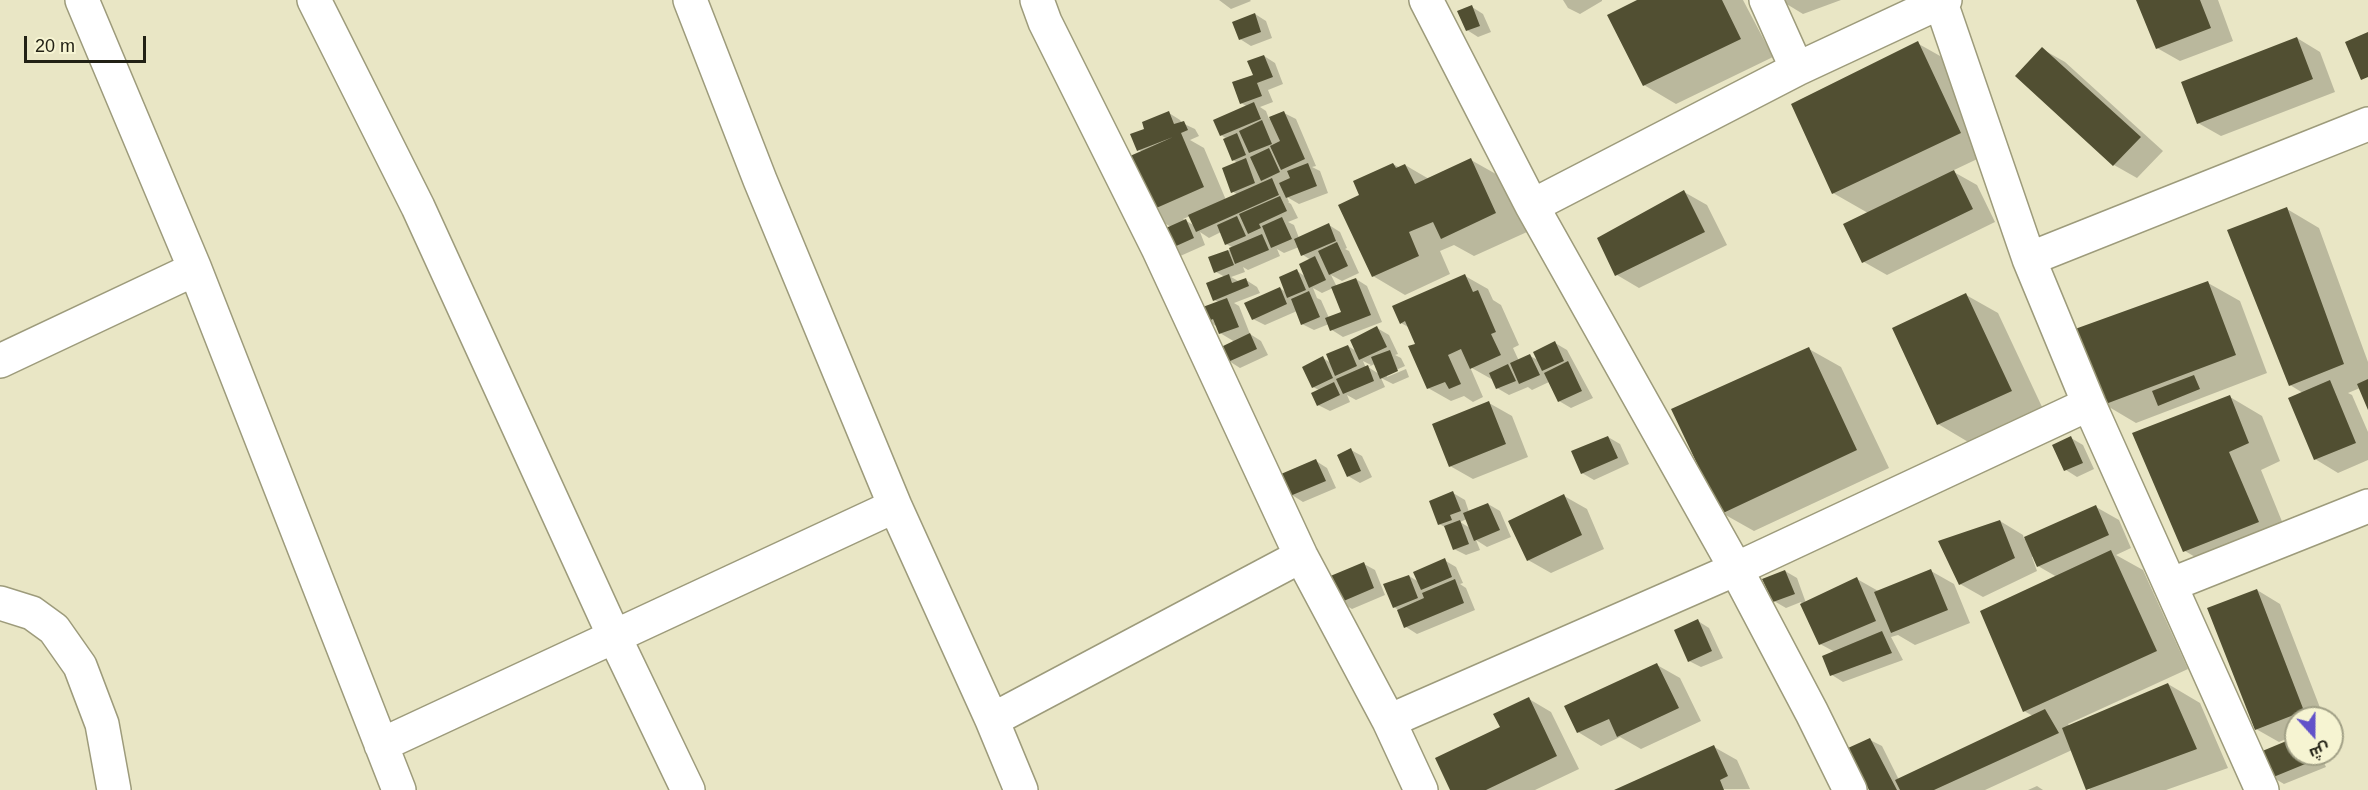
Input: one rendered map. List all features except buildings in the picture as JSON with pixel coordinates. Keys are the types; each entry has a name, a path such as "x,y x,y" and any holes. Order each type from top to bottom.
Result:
{"street":[{"path":"82,0 195,269 399,790"},
{"path":"314,0 418,207 615,638 688,790"},
{"path":"690,0 760,180 895,506 992,720 1021,790"},
{"path":"1037,0 1045,22 1158,248 1301,556 1389,720 1421,790"},
{"path":"1426,0 1532,206 1736,569 1850,790"},
{"path":"1766,0 1797,69"},
{"path":"1532,206 1797,69 1942,1 2029,259 2089,404 2262,790"},
{"path":"2029,259 2368,124"},
{"path":"0,361 195,269"},
{"path":"1389,720 1736,569 2089,404"},
{"path":"381,745 895,506"},
{"path":"2170,585 2368,506"},
{"path":"992,720 1301,556"},
{"path":"0,603 32,613 54,629 80,666 102,724 114,790"}]}
